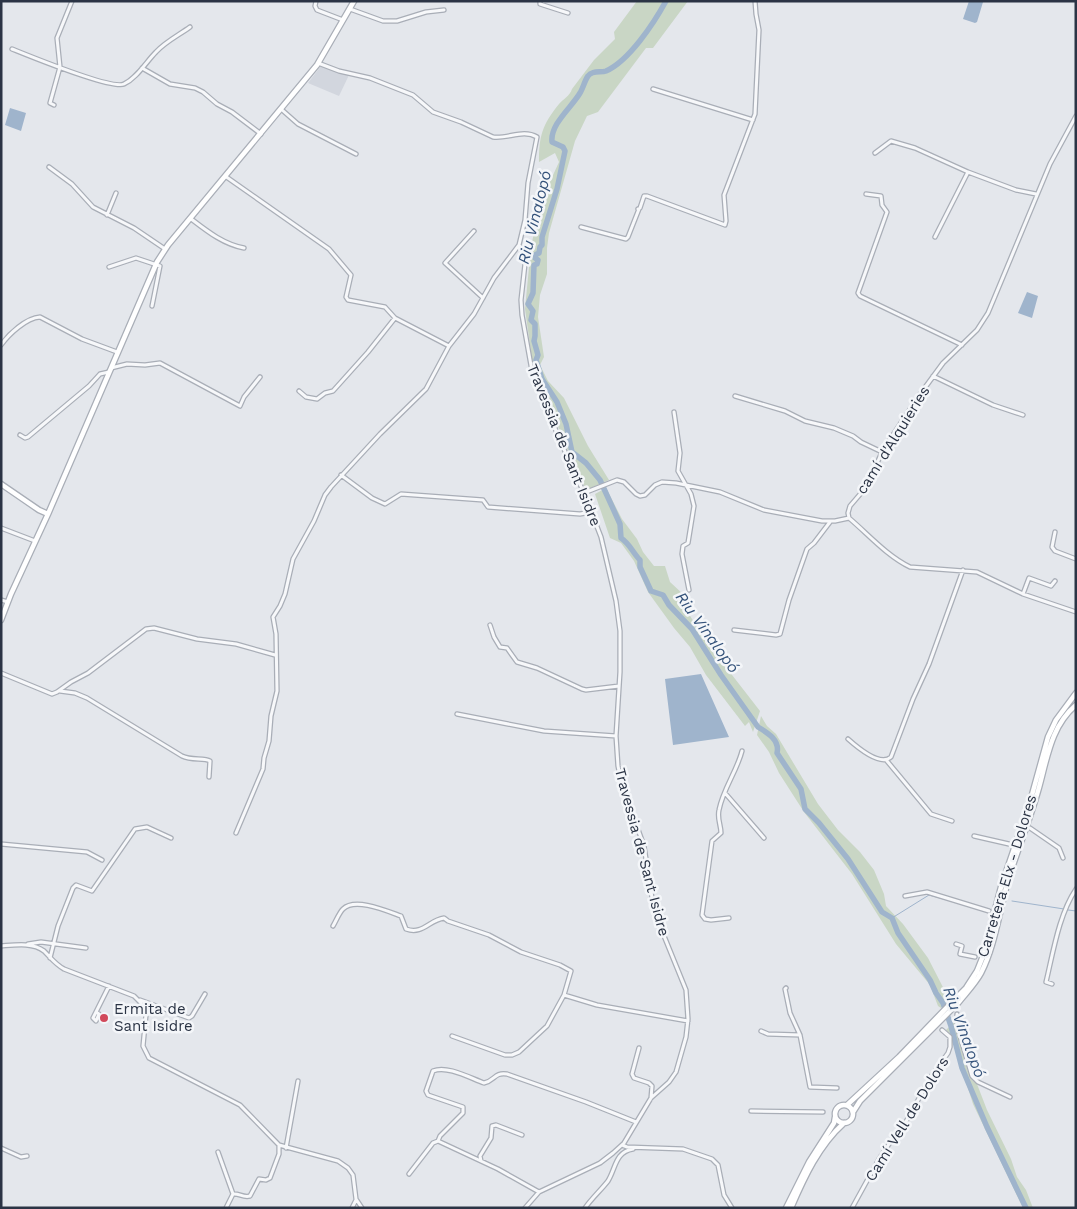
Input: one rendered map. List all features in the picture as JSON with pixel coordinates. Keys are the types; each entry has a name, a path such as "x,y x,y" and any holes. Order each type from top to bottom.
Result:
{"main road":[{"path":"1,620 156,264 190,218 318,63 354,1"},
{"path":"1,484 48,514"},
{"name":"Carretera Elx - Dolores","path":"956,1001 972,979 984,956 1004,880 1034,789 1048,737 1054,724 1076,693"},
{"name":"Carretera Elx - Dolores","path":"853,1112 860,1101 977,980 987,958 1005,891 1035,801 1052,738 1062,719 1076,705"},
{"name":"Carretera Elx - Dolores","path":"847,1105 937,1021"},
{"path":"786,1208 798,1180 834,1123 837,1108 847,1105 853,1112 851,1120 836,1130 804,1179 791,1208"},
{"path":"836,1117 840,1122 844,1123"}],"street":[{"path":"54,105 50,103 60,67 57,38 72,1"},
{"path":"316,1 315,6 317,10 344,20"},
{"path":"540,1 540,4 568,13"},
{"path":"581,227 626,239 644,196 725,225 724,195 755,108 760,30 755,1"},
{"path":"350,9 383,21 397,21 426,12 444,10"},
{"path":"12,49 94,79 120,85 125,84 158,50 190,27"},
{"name":"Travessia de Sant Isidre","path":"318,63 339,72 370,78 413,95 433,112 461,122 493,137 498,138 527,133 537,137 528,183 520,245 525,264 521,300 522,315 532,371 591,512 600,537 616,601 620,631 616,736 622,784 644,846 652,898 662,930 686,990 688,1021 686,1037 676,1072 669,1082 651,1098 622,1145 600,1163 539,1192 525,1208"},
{"path":"142,68 170,84 195,88 203,92 260,134"},
{"path":"653,89 752,120"},
{"path":"281,109 298,124 356,154"},
{"name":"camí d'Alquieries","path":"849,518 850,506 862,492 882,452 918,397 944,363 977,330 988,313 1014,253 1036,194 1076,116"},
{"path":"875,154 891,141 915,148 968,172 1022,192 1036,194"},
{"path":"49,167 72,184 93,207 134,228 166,248"},
{"path":"935,237 968,172"},
{"path":"225,176 329,249 351,275 346,297 348,300 385,307 395,318 449,346"},
{"path":"107,215 116,193"},
{"path":"866,194 881,196 882,205 887,212 858,293 860,296 962,345"},
{"path":"190,218 215,237 232,246 244,248"},
{"path":"474,231 446,263 483,298"},
{"path":"236,833 263,769 269,741 271,716 277,691 276,634 273,617 285,594 290,566 320,511 326,495 340,475 426,390 449,346 474,314 494,278 520,245"},
{"path":"109,267 136,258 160,266 152,306"},
{"path":"1,345 10,335 28,322 40,317 82,339 117,352"},
{"path":"300,391 306,397 318,399 325,393 333,392 395,318"},
{"path":"20,435 25,438 28,437 89,386 100,374 126,364 145,365 160,362 240,406 244,397 260,377"},
{"path":"934,376 993,405 1023,415"},
{"path":"735,396 785,411 805,421 834,428 882,452"},
{"path":"674,412 680,453 678,471 691,494 694,506 688,544 683,546 682,554 689,590"},
{"path":"340,475 372,498 385,504 401,494 484,500 488,507 580,514 591,512"},
{"path":"584,493 620,480 640,496 645,495 662,482 720,492 759,509 830,521 849,518 903,564 910,567 977,572 1023,594 1076,612"},
{"path":"734,630 780,634 789,600 807,549 814,543 830,521"},
{"path":"1,528 35,540"},
{"path":"1055,532 1052,547 1055,551 1076,559"},
{"path":"887,761 891,757 913,699 929,665 963,570"},
{"path":"1023,594 1029,578 1051,586 1055,581"},
{"path":"1,600 8,602"},
{"path":"490,625 500,647 507,648 517,662 537,668 586,690 619,686"},
{"path":"1,673 52,694 88,673 146,629 154,628 196,639 236,644 275,655"},
{"path":"60,690 87,698 182,756 196,760 207,759 210,762 209,777"},
{"path":"457,714 544,731 616,736"},
{"path":"848,739 861,751 882,761 887,761 931,814 952,821"},
{"path":"730,918 711,920 705,919 702,915 712,841 721,833 721,826 718,820 719,809 742,751"},
{"path":"725,793 764,838"},
{"path":"50,959 58,926 73,888 76,885 92,891 135,829 147,827 171,838"},
{"path":"1030,828 1059,848 1063,858"},
{"path":"974,836 1009,844"},
{"path":"1,844 87,852 102,860"},
{"path":"1052,984 1046,982 1057,937 1066,910 1076,889"},
{"path":"905,896 927,892 989,911"},
{"path":"333,926 342,909 350,904 361,903 400,916 406,929 410,930 419,930 444,918 489,934 521,952 560,965 571,971 564,995 547,1026 519,1052 505,1055 452,1036"},
{"path":"1,946 40,942 86,948"},
{"path":"956,944 962,946 960,954 975,958"},
{"path":"25,945 42,950 55,964 64,969 189,1018 205,994"},
{"path":"96,1012 109,986"},
{"path":"786,988 790,1013 800,1035 810,1087 837,1088"},
{"path":"564,995 597,1005 688,1021"},
{"path":"136,998 141,1003 146,1015 143,1046 149,1058 240,1105 279,1145 338,1161 348,1168 353,1175 356,1200 362,1207"},
{"path":"958,1014 957,1026 972,1076 978,1082 1010,1097"},
{"name":"Camí Vell de Dolors","path":"852,1208 879,1159 903,1127 950,1047 950,1037 942,1030"},
{"path":"761,1031 768,1034 800,1035"},
{"path":"639,1048 632,1074 634,1078 649,1083 652,1086 651,1098"},
{"path":"409,1174 433,1143 438,1141 440,1136 463,1113 463,1107 428,1095 426,1091 433,1071 436,1070 446,1070 484,1083 489,1082 501,1073 508,1074 636,1122"},
{"path":"286,1148 298,1081"},
{"path":"751,1112 822,1112"},
{"path":"481,1161 480,1156 491,1138 492,1126 496,1125 522,1135"},
{"path":"438,1141 481,1161 539,1192"},
{"path":"233,1194 250,1196 259,1179 266,1180 270,1178 279,1154 279,1145"},
{"path":"622,1145 683,1149 712,1159 718,1166 724,1195 732,1208"},
{"path":"585,1208 608,1180 622,1152 641,1147"},
{"path":"1,1148 21,1158 27,1156"},
{"path":"218,1152 233,1194 226,1208"},
{"path":"356,1200 352,1206 362,1207"}],"shaded area":[{"path":"321,66 349,75 339,96 308,83"}],"green space":[{"path":"637,1 688,1 653,48 646,48 598,112 587,116 575,141 549,233 547,274 540,295 538,317 544,357 540,365 548,381 564,398 588,446 609,480 586,490 565,444 532,359 525,309 531,246 535,229 534,202 543,197 559,162 555,153 539,162 541,138 545,125 553,111 570,94 594,60 615,39 614,32"},
{"path":"606,488 622,519 637,539 643,552 654,566 665,566 670,582 684,595 685,608 708,644 760,711 753,732 749,722 745,726 706,675 690,647 648,592 634,561 621,543 610,538 595,494"},
{"path":"761,716 767,726 776,734 818,804 838,830 860,852 874,870 884,894 886,906 903,924 928,958 949,999 941,1008 938,1006 930,985 896,944 852,874 804,812 779,773 769,752 757,735"},
{"path":"954,1022 967,1069 972,1080 977,1084 987,1110 1011,1159 1017,1177 1026,1190 1033,1208 1023,1208 973,1104 951,1035 946,1030"}],"water":[{"path":"969,1 983,2 977,22 975,23 963,19"},
{"path":"10,108 26,113 21,131 5,125"},
{"path":"1027,292 1038,296 1032,318 1018,313"},
{"path":"701,674 729,737 673,745 665,679"}],"waterway":[{"name":"Riu Vinalopó","path":"666,1 648,30 623,59 606,71 594,72 588,76 580,93 554,129 552,142 563,147 565,151 557,189 542,237 542,245 539,253 535,255 535,258 538,260 537,264 534,265 533,293 528,304 533,311 531,320 535,324 534,341 538,355 536,360 542,379 557,402 566,424 572,452 586,463 600,480 620,524 621,538 640,560 640,567 651,591 663,595 669,605 692,629 721,675 758,727 769,734 775,741 777,753 801,789 805,809 848,859 882,912 892,918 898,933 930,980 943,1003 962,1068 987,1127 1026,1208"},
{"path":"892,918 929,895 958,903"},
{"path":"1012,901 1064,909"},
{"path":"1068,910 1076,911"}],"place":[{"name":"Ermita de Sant Isidre","path":"104,1018"}]}
